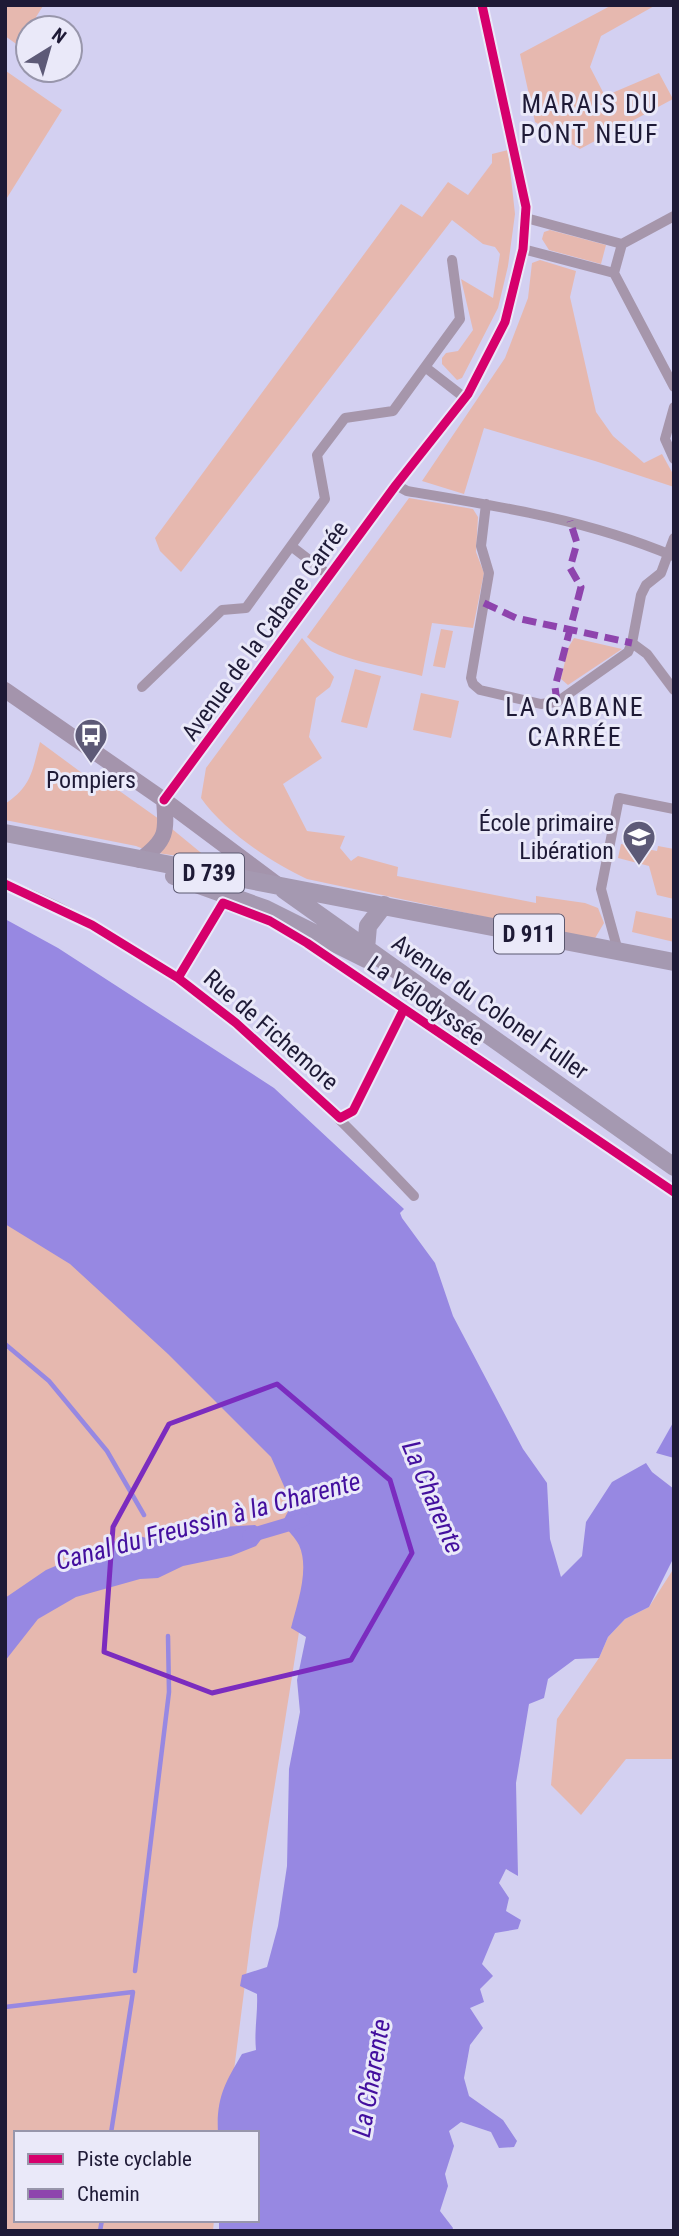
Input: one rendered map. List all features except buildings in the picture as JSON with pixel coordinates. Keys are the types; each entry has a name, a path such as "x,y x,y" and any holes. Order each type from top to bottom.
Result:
{"main road":[{"path":"5,690 164,800 279,886"},
{"path":"140,860 160,844 164,836 164,800"},
{"name":"D 739","path":"5,833 384,905"},
{"name":"D 739","path":"101,852 218,890 315,932 356,956 388,966"},
{"name":"Avenue du Colonel Fuller","path":"279,886 674,1167"},
{"path":"366,949 368,926 384,905"},
{"name":"D 911","path":"384,905 674,962"}],"street":[{"name":"Avenue de la Cabane Carrée","path":"164,800 396,485 465,398 505,322 523,249 526,207 482,5"},
{"path":"526,218 622,244 674,216"},
{"path":"622,244 614,273 674,387"},
{"path":"523,249 614,273"},
{"path":"142,687 222,610 246,608 325,499 317,455 345,418 393,411 460,319 452,260"},
{"path":"425,367 465,398"},
{"path":"674,407 665,439 674,459"},
{"path":"396,485 407,491 570,521 671,555"},
{"path":"486,504 481,545 489,573 471,678 480,690 541,704 556,702 623,657 632,643 646,585 661,573 671,555 674,538"},
{"path":"291,547 330,576"},
{"path":"661,573 674,578"},
{"path":"632,643 647,654 674,690"},
{"path":"618,951 601,889 619,798 674,809"},
{"name":"Rue de Fichemore","path":"5,884 92,925 177,978 236,1023 340,1118 414,1196"},
{"path":"340,1118 353,1111 404,1009"}],"highlighted area":[{"path":"277,1384 390,1480 412,1553 351,1660 212,1693 104,1652 113,1527 169,1424"}],"shaded area":[{"path":"5,5 43,6 38,14 14,14 14,42 5,36"},
{"path":"612,5 656,5 601,36 590,67 605,96 659,73 673,99 580,149 535,122 520,54"},
{"path":"5,67 14,77 14,84 25,84 62,110 5,201"},
{"path":"508,150 515,214 508,266 498,308 462,378 457,380 442,364 446,353 458,351 473,330 461,279 493,298 500,254 495,247 483,244 452,220 181,572 160,551 155,538 401,204 422,217 448,182 468,195 492,163 492,154"},
{"path":"550,230 606,245 601,264 549,250 542,239 544,232"},
{"path":"540,260 576,271 570,297 596,412 613,436 644,463 662,454 673,474 674,487 484,428 464,494 422,481 505,358 528,298 532,263"},
{"path":"409,498 473,509 478,517 476,552 484,573 473,628 432,623 422,676 331,652 307,637"},
{"path":"441,629 453,631 445,668 433,666"},
{"path":"302,638 334,677 330,687 316,698 309,737 322,758 283,784 307,831 345,836 340,848 351,861 358,856 398,867 397,876 536,903 536,896 585,903 598,908 604,923 594,940 307,879 264,855 210,810 201,798 206,768"},
{"path":"574,638 622,649 568,685 561,679 568,648"},
{"path":"355,669 381,676 367,728 341,722"},
{"path":"421,693 459,701 451,738 413,730"},
{"path":"40,742 82,773 97,775 166,824 211,861 151,852 136,846 5,820 5,804 26,784 33,770"},
{"path":"621,844 657,851 658,846 674,849 674,899 657,895 649,866 618,858"},
{"path":"636,911 674,919 674,942 632,932"},
{"path":"5,1164 104,1222 318,1512 252,1929 226,2131 14,2131 14,2222 214,2222 213,2231 5,2231"},
{"path":"674,1568 674,1759 626,1759 581,1815 551,1785 557,1719 599,1658 608,1637 625,1619 649,1607"}],"water":[{"name":"La Charente","path":"5,919 58,948 274,1088 404,1209 400,1213 402,1218 435,1263 453,1316 523,1449 547,1483 550,1539 561,1577 582,1556 586,1522 612,1482 646,1463 652,1472 674,1489 674,1557 649,1607 625,1619 608,1637 599,1658 575,1659 548,1679 544,1698 529,1704 516,1783 518,1876 506,1869 499,1883 509,1898 506,1911 521,1920 518,1929 495,1933 482,1964 493,1976 480,1989 484,2002 470,2008 483,2028 470,2045 464,2078 469,2096 503,2120 517,2141 514,2147 499,2148 491,2132 461,2122 449,2131 454,2146 445,2174 448,2186 440,2211 453,2228 452,2231 219,2231 219,2222 259,2222 259,2131 218,2131 218,2121 220,2100 231,2074 242,2054 256,2050 257,1994 240,1986 242,1975 267,1967 278,1926 287,1866 289,1769 300,1712 297,1680 306,1637 291,1628 303,1575 302,1554 297,1542 282,1523 292,1504 271,1457 168,1354 70,1264 5,1224"},
{"path":"674,1421 674,1458 656,1453"},
{"path":"255,1525 266,1533 256,1546 231,1556 183,1566 158,1578 140,1579 76,1597 38,1619 5,1661 5,1598 46,1570 132,1534 150,1539 172,1530"}],"waterway":[{"path":"5,1344 49,1381 107,1451 144,1515"},
{"name":"Canal du Freussin à la Charente","path":"249,1536 303,1520"},
{"path":"135,1971 169,1692 168,1636"},
{"path":"5,2007 133,1992 111,2131"},
{"path":"100,2231 102,2222"}],"marked path":[{"path":"557,702 555,687 581,587 570,568 577,543 570,521"},
{"path":"484,603 516,618 632,643"}],"cycle path":[{"path":"164,800 396,485 468,394 505,322 523,249 526,207 482,5"},
{"name":"La Vélodyssée","path":"5,884 92,925 178,978 236,1023 340,1118 353,1111 404,1009"},
{"name":"La Vélodyssée","path":"178,978 223,903 270,921 307,943 674,1192"}],"place":[{"name":"Pompiers","path":"91,765"},
{"name":"École primaire Libération","path":"639,867"}],"district":[{"name":"MARAIS DU PONT NEUF","path":"590,119"},
{"name":"LA CABANE CARRÉE","path":"575,722"}]}
